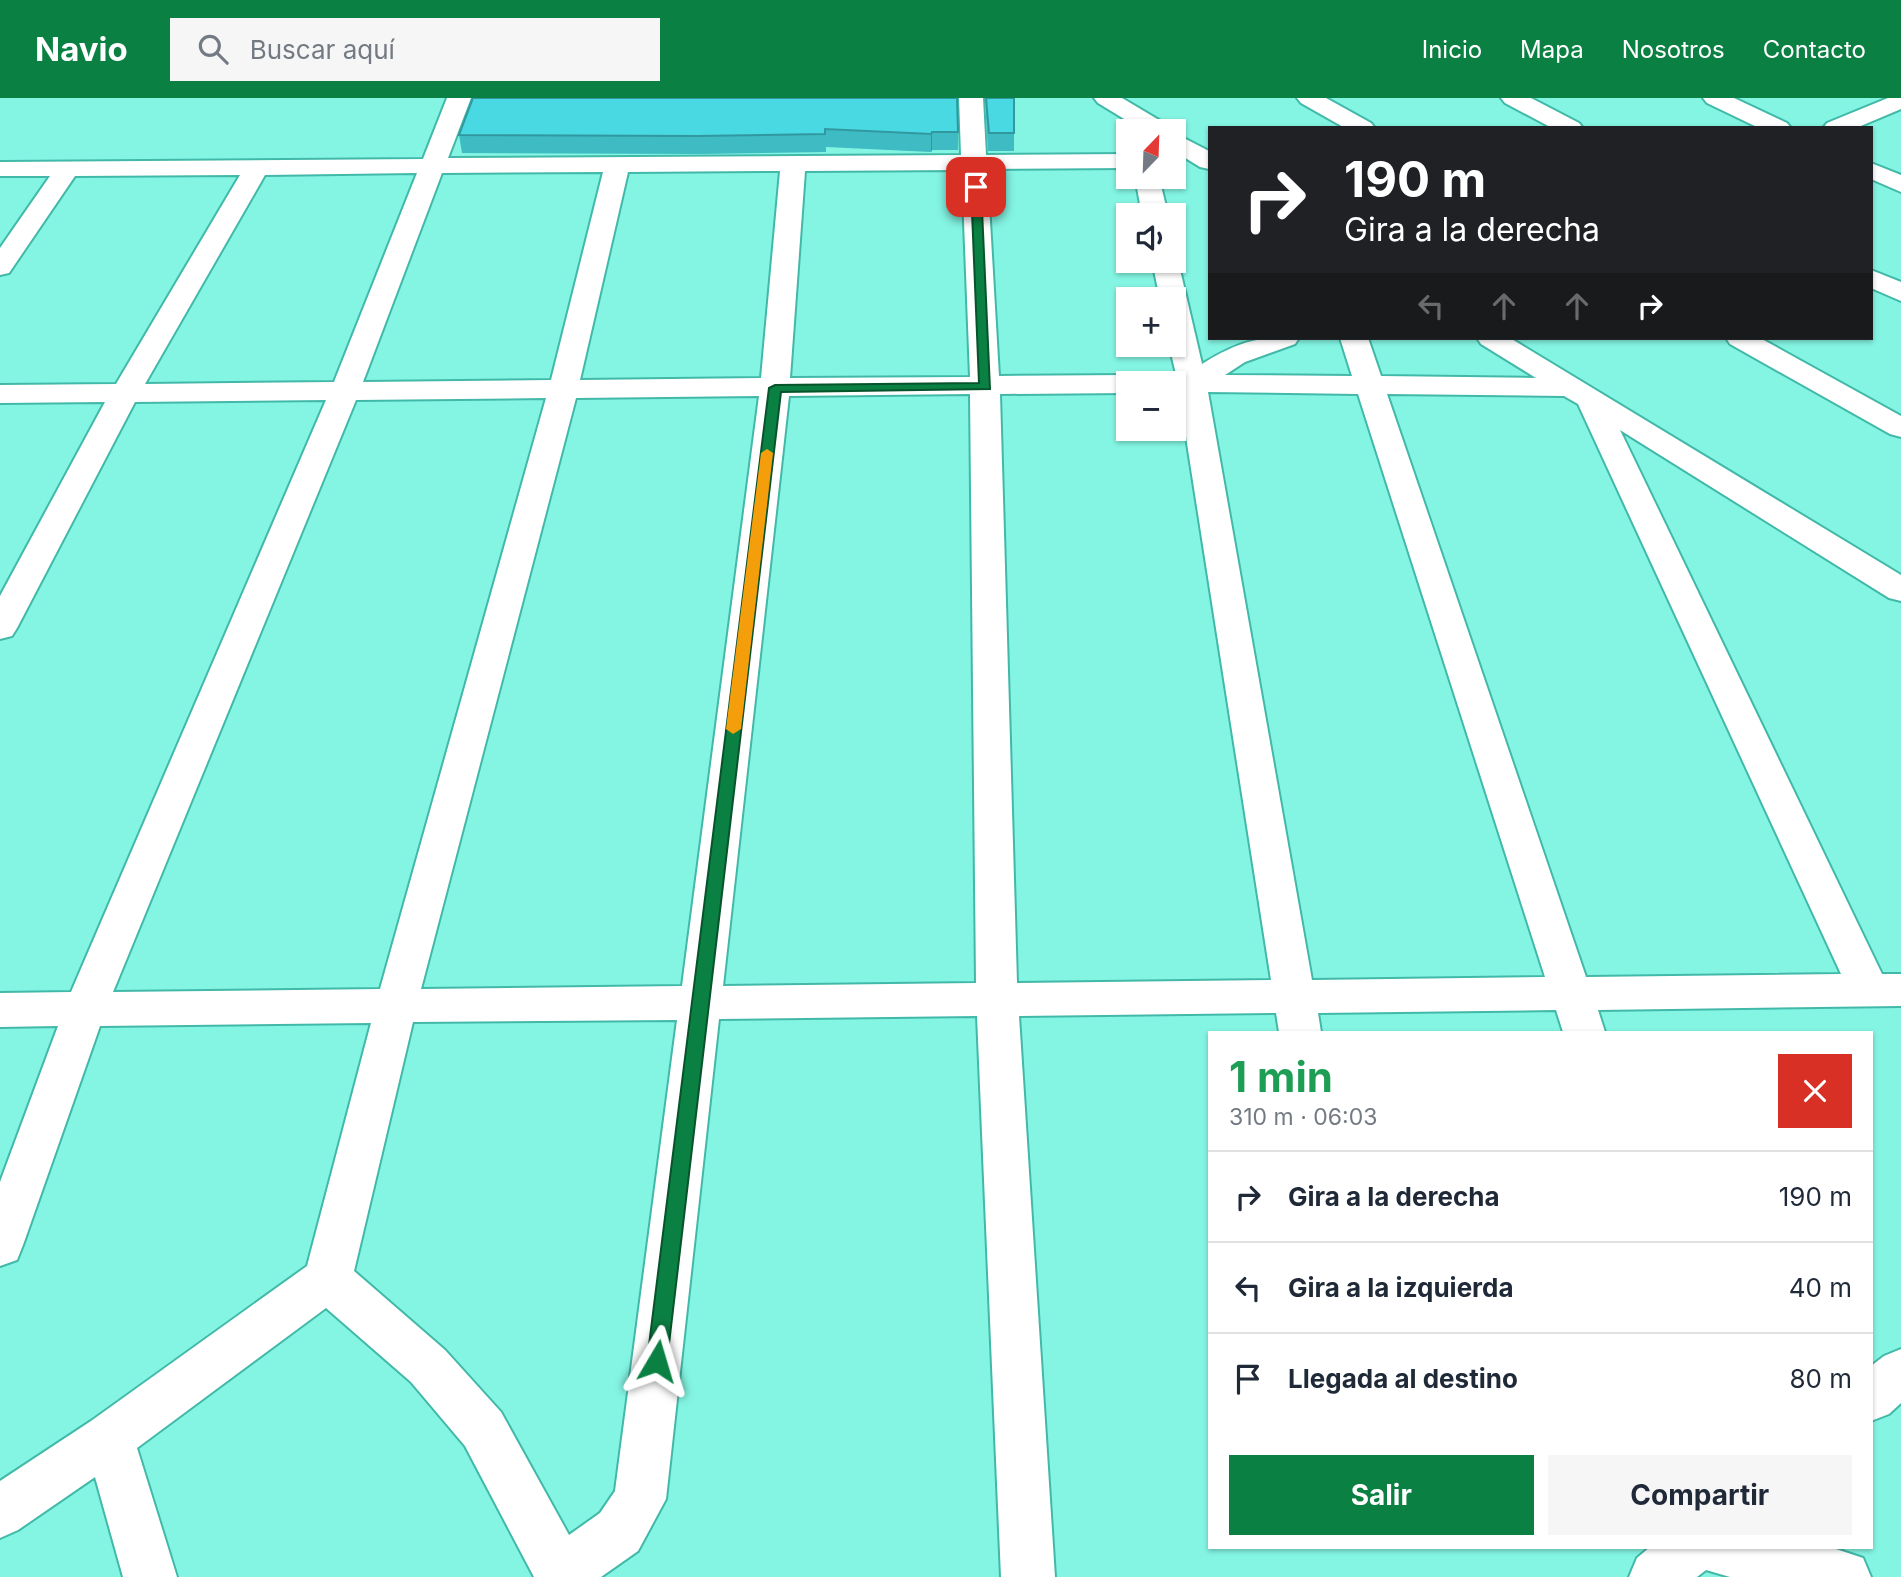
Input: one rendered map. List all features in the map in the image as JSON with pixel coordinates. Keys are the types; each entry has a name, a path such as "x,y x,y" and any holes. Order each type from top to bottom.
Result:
{"street":[{"path":"0,1245 85,1009 345,391 459,98"},
{"path":"971,98 985,387 997,999 1028,1577"},
{"path":"1106,98 1140,119"},
{"path":"1309,98 1359,126"},
{"path":"1513,98 1567,126"},
{"path":"1715,98 1775,126"},
{"path":"1840,126 1901,102"},
{"path":"1186,147 1208,161"},
{"path":"1186,160 1208,161"},
{"path":"0,169 1116,161"},
{"path":"328,1279 428,1366 483,1429 562,1575 619,1532 640,1499 775,388 793,163"},
{"path":"0,1512 109,1438 328,1279 396,1006 563,390 617,164"},
{"path":"0,628 125,393 257,167"},
{"path":"0,267 68,169"},
{"path":"1873,171 1901,184"},
{"path":"1873,279 1901,293"},
{"path":"1186,381 1234,356 1278,340"},
{"path":"1355,340 1584,1031"},
{"path":"1494,340 1901,590"},
{"path":"1744,340 1901,428"},
{"path":"1186,383 1371,386 1580,394"},
{"path":"0,394 1116,384"},
{"path":"0,1010 997,999 1296,1015 1572,994 1885,990 1580,394"},
{"path":"1186,405 1296,1015"},
{"path":"1867,569 1901,618"},
{"path":"1873,1395 1901,1372"},
{"path":"109,1438 150,1577"},
{"path":"1656,1577 1690,1549"},
{"path":"1726,1549 1839,1569"}],"building":[{"path":"473,98 957,98 958,132 931,134 825,129 825,134 459,135"},
{"path":"986,98 1014,98 1014,133 989,133"}],"slow traffic":[{"path":"733,729 767,453"}],"route":[{"path":"657,1361 775,388 985,387 976,187"}]}
